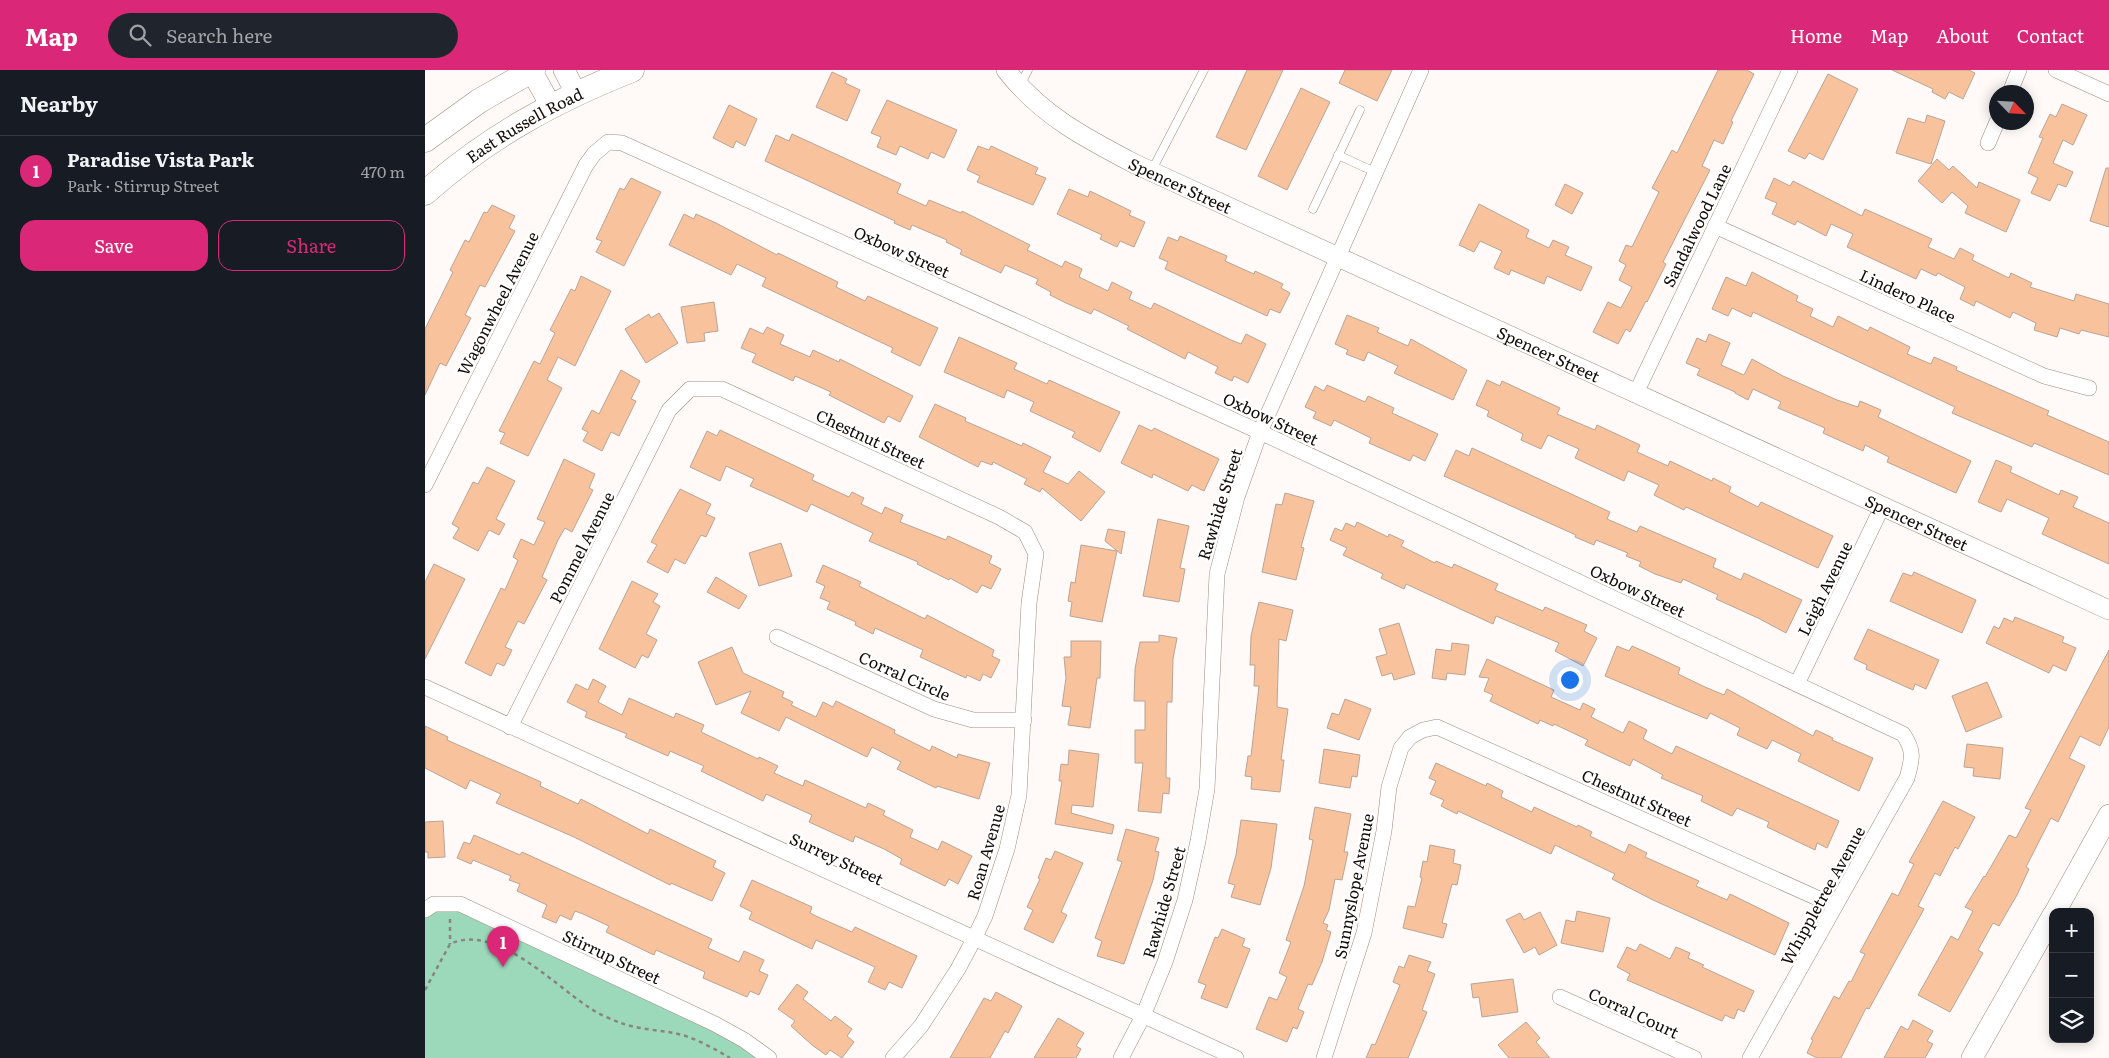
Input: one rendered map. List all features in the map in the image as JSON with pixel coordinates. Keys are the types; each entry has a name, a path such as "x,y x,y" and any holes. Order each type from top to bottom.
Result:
{"main road":[{"path":"425,140 479,101 532,70 551,106"},
{"path":"564,70 576,92"},
{"name":"East Russell Road","path":"425,193 447,174 505,133 576,92 632,70"},
{"path":"2057,908 2109,815"},
{"path":"1972,1058 2049,922"}],"street":[{"name":"Spencer Street","path":"1006,70 1019,88 1031,100 1075,133 1151,171 1336,258 2109,610"},
{"name":"Rawhide Street","path":"1121,1058 1143,1016 1165,962 1185,900 1198,841 1207,789 1218,562 1248,462 1336,258 1421,70"},
{"name":"Sandalwood Lane","path":"1635,395 1790,70"},
{"path":"2013,85 2019,70"},
{"path":"2056,70 2109,94"},
{"path":"1988,143 1994,130"},
{"name":"Oxbow Street","path":"608,142 622,143 1260,432 1903,734 1910,744"},
{"name":"Wagonwheel Avenue","path":"425,485 586,165 594,154 608,142"},
{"name":"Lindero Place","path":"1715,226 2044,376 2089,388"},
{"name":"Chestnut Street","path":"690,389 722,389 999,517 1025,532 1030,540"},
{"name":"Pommel Avenue","path":"511,727 669,410 690,389"},
{"name":"Leigh Avenue","path":"1797,684 1882,507"},
{"name":"Roan Avenue","path":"893,1058 921,1026 958,969 985,916 1007,849 1019,795 1029,603 1036,554 1030,540"},
{"name":"Corral Circle","path":"777,637 934,709 973,720 1024,720"},
{"name":"Surrey Street","path":"425,687 1236,1058"},
{"name":"Chestnut Street","path":"1423,730 1437,727 1835,906"},
{"name":"Sunnyslope Avenue","path":"1324,1058 1364,932 1384,831 1389,787 1401,748 1410,737 1423,730"},
{"name":"Whippletree Avenue","path":"1750,1058 1907,778 1912,760 1910,744"},
{"name":"Stirrup Street","path":"429,907 460,904 715,1024 744,1040 769,1058"},
{"name":"Corral Court","path":"1560,997 1694,1058"}],"lane":[{"path":"1019,88 1028,70"},
{"path":"1151,171 1204,70"},
{"path":"1313,209 1360,110"},
{"path":"1338,155 1375,172"}],"path":[{"path":"425,990 450,944 450,919"},
{"path":"450,944 471,938 492,943 531,964 585,1005 613,1020 686,1037 730,1058"}],"green space":[{"path":"443,903 703,1023 759,1058 425,1058 425,911"}],"building":[{"path":"1247,70 1283,70 1246,150 1216,137"},
{"path":"1345,70 1392,70 1377,101 1339,83"},
{"path":"1718,70 1747,70 1754,74 1731,121 1733,122 1723,144 1714,140 1702,166 1710,170 1663,262 1666,264 1647,302 1630,332 1626,329 1618,344 1593,332 1608,302 1621,308 1632,287 1619,280 1626,265 1619,261 1626,245 1632,247 1659,192 1652,188 1672,150 1677,153"},
{"path":"1892,70 1969,70 1975,73 1963,99 1949,92 1945,99 1932,92 1933,89"},
{"path":"832,72 847,79 845,83 860,90 847,121 816,107"},
{"path":"1828,74 1858,89 1823,160 1809,153 1805,159 1788,151"},
{"path":"1301,88 1330,102 1287,190 1258,176"},
{"path":"887,100 957,130 944,158 931,152 928,159 900,146 896,155 877,147 881,137 871,133"},
{"path":"2062,104 2087,115 2073,145 2063,140 2053,163 2073,172 2066,187 2058,184 2050,201 2031,193 2038,178 2028,173 2043,138 2039,137 2050,114 2056,117"},
{"path":"729,105 757,119 745,146 736,141 733,148 713,138"},
{"path":"1927,115 1945,121 1931,164 1896,153 1908,118 1925,123"},
{"path":"792,134 901,184 897,193 926,206 929,200 961,213 962,211 1030,245 1027,250 1062,267 1065,261 1082,269 1079,277 1108,291 1112,282 1132,292 1129,299 1151,309 1154,303 1241,344 1246,334 1266,344 1248,383 1234,376 1232,381 1215,373 1218,367 1188,352 1185,359 1127,329 1129,326 1094,309 1091,314 1066,303 1050,295 1051,292 1036,284 1038,279 1005,265 1001,273 960,254 962,250 946,242 947,240 912,225 910,230 894,223 895,221 765,161 776,135 789,141"},
{"path":"978,146 989,150 991,146 1038,168 1035,174 1046,178 1033,205 977,182 980,176 967,170"},
{"path":"1937,159 1949,170 1953,166 1977,188 1979,182 2020,200 2006,232 1965,213 1968,206 1952,192 1942,203 1918,181"},
{"path":"2106,168 2109,168 2109,227 2090,221"},
{"path":"631,178 661,192 624,266 596,252 602,241 596,239 620,188 624,190"},
{"path":"1774,178 1790,186 1793,181 1862,216 1865,209 1932,239 1928,247 1954,259 1960,248 1974,255 1972,260 2009,278 2011,273 2032,283 2030,287 2074,301 2076,294 2109,304 2109,337 2081,330 2079,334 2060,328 2057,337 2034,330 2036,323 2013,312 2010,318 1976,301 1974,306 1960,299 1965,287 1938,273 1936,276 1921,269 1916,279 1847,247 1853,234 1831,224 1826,236 1797,221 1795,225 1772,214 1777,203 1765,198"},
{"path":"1565,184 1583,193 1572,214 1555,205"},
{"path":"1069,189 1088,197 1090,191 1131,211 1129,215 1145,222 1134,247 1120,241 1117,247 1100,239 1102,235 1057,214"},
{"path":"1479,204 1529,230 1526,237 1549,248 1553,240 1569,247 1565,255 1592,267 1581,291 1547,276 1544,284 1511,270 1509,275 1494,268 1502,251 1480,241 1474,252 1459,245"},
{"path":"492,205 515,216 509,228 515,231 485,287 480,285 465,315 471,318 446,366 440,363 425,395 425,329 453,272 450,270 465,240 469,242 484,212 487,213"},
{"path":"684,214 694,219 696,214 716,223 777,255 778,253 838,282 836,287 865,301 868,296 938,328 920,366 891,352 893,348 762,286 766,278 737,264 731,275 669,245"},
{"path":"1180,236 1227,256 1225,261 1254,274 1255,271 1283,284 1281,288 1290,293 1280,313 1270,309 1267,316 1165,269 1168,262 1159,258 1168,237 1178,241"},
{"path":"1752,272 1798,296 1796,301 1813,309 1810,316 1833,327 1838,316 1868,331 1870,327 1910,347 1907,354 1931,364 1934,357 1957,367 1956,370 2049,411 2047,415 2109,442 2109,475 2034,443 2032,447 1952,413 1955,407 1753,312 1751,317 1732,308 1728,316 1712,309 1726,277 1746,286"},
{"path":"581,276 611,291 575,366 558,357 547,380 562,388 528,456 500,443 505,433 499,431 534,361 540,364 555,333 550,330 571,289 575,291"},
{"path":"714,302 718,331 704,333 705,341 687,343 681,307"},
{"path":"659,313 678,343 646,363 625,329 649,314 651,318"},
{"path":"1347,315 1379,328 1377,332 1408,346 1411,339 1467,370 1453,400 1394,373 1398,366 1368,352 1364,361 1346,354 1348,350 1335,344"},
{"path":"767,327 784,335 780,344 810,357 813,350 839,362 840,359 913,396 900,422 888,416 884,423 829,395 831,392 795,376 793,381 752,362 756,354 741,348 750,328 763,334"},
{"path":"1709,334 1730,343 1721,365 1744,375 1752,359 1783,376 1837,400 1858,407 1860,401 1881,410 1878,417 1971,461 1956,493 1887,462 1889,457 1865,445 1863,451 1823,433 1825,428 1778,408 1781,402 1753,389 1748,400 1697,375 1700,369 1686,363 1697,338 1706,342"},
{"path":"959,337 1017,363 1014,369 1047,384 1049,380 1120,412 1100,452 1072,437 1075,432 1030,411 1034,402 1007,390 1004,398 944,372"},
{"path":"621,370 640,381 631,399 636,401 619,436 611,432 602,451 583,441 588,432 582,429 592,410 599,414"},
{"path":"1487,380 1500,386 1502,381 1560,408 1557,414 1595,430 1597,425 1640,445 1637,452 1668,466 1670,461 1712,481 1713,478 1731,487 1729,492 1758,507 1761,502 1833,536 1818,568 1686,507 1684,510 1654,495 1659,485 1628,471 1624,481 1575,458 1579,449 1548,435 1541,449 1521,440 1523,434 1487,416 1489,411 1476,405"},
{"path":"1327,385 1365,402 1368,396 1394,408 1392,413 1438,434 1425,461 1413,455 1410,461 1369,443 1371,438 1334,420 1331,426 1313,418 1316,412 1305,407 1315,386 1324,391"},
{"path":"935,404 966,418 965,421 1022,446 1023,443 1051,457 1043,472 1068,484 1079,471 1105,492 1081,521 1042,488 1040,492 1024,484 1027,479 993,462 992,465 981,461 978,467 919,437"},
{"path":"1139,425 1152,431 1154,428 1219,459 1204,491 1192,485 1188,491 1153,474 1152,478 1121,463"},
{"path":"720,430 814,475 812,480 849,497 852,492 864,498 861,504 882,514 885,507 903,515 900,522 946,540 948,536 992,556 989,563 1001,569 991,589 982,585 977,593 950,578 949,580 917,564 918,562 869,541 873,533 811,504 807,512 750,486 754,479 726,466 720,481 690,467 707,431 717,436"},
{"path":"1472,448 1610,512 1607,519 1637,532 1640,526 1716,559 1713,567 1741,580 1744,573 1802,600 1786,633 1716,599 1718,595 1683,579 1681,583 1639,566 1641,562 1626,556 1628,553 1596,540 1594,545 1575,537 1576,535 1444,476 1456,450 1469,456"},
{"path":"564,459 595,474 589,488 593,490 572,532 565,528 558,540 542,577 547,580 524,624 518,621 505,647 512,650 504,666 497,663 491,676 465,663 501,588 505,590 518,560 513,557 521,539 534,545 545,522 537,519"},
{"path":"1996,460 2012,467 2010,472 2059,495 2061,490 2078,497 2073,507 2109,523 2109,564 2042,534 2049,518 2007,499 2001,512 1978,502"},
{"path":"487,467 515,481 496,519 505,524 499,535 489,530 478,551 453,538 459,528 452,524 473,482 478,484"},
{"path":"680,489 711,504 706,514 715,518 706,537 701,535 685,564 675,559 668,573 647,562 657,545 651,542"},
{"path":"1285,493 1314,501 1301,547 1304,548 1296,580 1262,572 1276,504 1282,505"},
{"path":"1158,519 1189,526 1180,568 1185,569 1179,602 1143,596"},
{"path":"1357,522 1388,537 1389,534 1404,541 1401,546 1435,563 1436,561 1452,568 1454,564 1498,584 1495,590 1543,611 1545,607 1587,625 1584,631 1597,638 1583,666 1555,651 1559,643 1496,616 1493,624 1406,584 1404,589 1381,578 1383,574 1343,555 1347,548 1330,540 1335,528 1342,531 1346,523 1355,527"},
{"path":"1108,529 1125,532 1121,554 1105,541"},
{"path":"781,543 792,576 759,586 749,553"},
{"path":"1081,545 1117,551 1102,622 1070,616 1072,602 1068,601 1071,582 1075,583"},
{"path":"434,564 465,579 425,659 425,582"},
{"path":"823,565 861,582 859,586 925,619 927,615 994,650 992,656 1000,660 991,678 983,674 980,681 967,675 966,678 920,657 923,650 875,628 873,634 855,625 856,622 827,609 830,602 820,598 825,586 816,582"},
{"path":"1914,572 1976,600 1962,633 1890,601 1903,573 1912,576"},
{"path":"716,577 747,596 739,609 707,592"},
{"path":"632,581 658,594 653,602 660,606 646,634 657,640 648,658 642,655 635,668 599,649"},
{"path":"1259,602 1293,610 1286,641 1279,639 1277,707 1288,709 1281,760 1284,760 1280,792 1251,789 1252,777 1245,776 1248,756 1251,756 1259,686 1254,686 1255,665 1250,665 1251,636"},
{"path":"2015,617 2064,637 2062,642 2076,648 2066,671 2053,665 2049,673 1986,643 1994,626 1999,629 2004,618 2013,622"},
{"path":"1399,623 1415,674 1394,680 1392,673 1382,676 1376,657 1387,654 1379,629"},
{"path":"1868,629 1939,660 1926,689 1915,684 1913,690 1866,669 1867,665 1854,659"},
{"path":"1159,635 1177,638 1173,659 1172,702 1167,702 1166,778 1170,778 1169,794 1163,793 1161,813 1138,811 1143,763 1135,763 1135,730 1145,730 1145,701 1134,701 1135,669 1140,642 1159,642"},
{"path":"1071,641 1101,641 1100,678 1097,678 1090,728 1068,725 1071,707 1062,706 1066,678 1064,657 1071,657"},
{"path":"1452,643 1469,645 1465,675 1447,673 1446,680 1432,678 1436,649 1451,651"},
{"path":"1617,646 1629,651 1632,646 1680,668 1678,674 1705,687 1724,695 1727,689 1813,736 1816,730 1833,738 1832,740 1873,758 1859,791 1798,761 1801,754 1772,740 1767,749 1737,735 1740,728 1710,713 1707,719 1605,676"},
{"path":"732,647 743,673 784,692 782,697 793,702 791,705 816,717 823,702 833,707 836,701 895,730 894,733 930,751 932,746 957,758 958,754 990,763 979,799 937,786 936,788 897,769 901,762 872,747 867,757 786,717 779,731 741,713 751,691 716,705 698,662"},
{"path":"2109,650 2109,727 2100,746 2080,736 2069,758 2085,766 2058,822 2051,818 2026,867 2029,869 2017,895 1999,926 1993,923 1978,950 1983,953 1950,1012 1918,995 1951,936 1958,940 1973,911 1965,907 2009,835 2016,838 2031,810 2025,808"},
{"path":"1487,659 1554,690 1551,697 1580,710 1583,703 1595,709 1591,717 1623,733 1629,721 1647,730 1643,739 1672,754 1676,746 1839,821 1827,848 1817,843 1815,850 1767,827 1769,822 1737,808 1732,816 1701,801 1703,796 1661,778 1663,775 1633,759 1630,766 1585,745 1588,740 1554,724 1553,726 1540,720 1538,724 1490,701 1493,695 1484,691 1489,678 1479,677"},
{"path":"593,679 606,686 598,702 622,715 629,698 674,718 676,713 704,725 701,732 758,759 759,757 778,766 774,773 803,786 805,780 866,808 868,803 885,811 883,815 913,830 910,837 938,850 942,841 972,856 958,884 949,879 945,886 900,864 902,859 884,849 855,836 853,842 809,822 812,815 766,794 763,801 701,771 704,766 670,751 668,756 625,737 627,734 585,717 587,712 567,702 576,684 588,690"},
{"path":"1987,682 2002,717 1966,732 1952,696"},
{"path":"1345,699 1371,709 1359,740 1327,728 1332,713 1339,715"},
{"path":"425,726 448,737 447,740 541,782 540,786 578,804 581,799 648,834 650,829 716,861 713,867 725,873 712,901 671,883 670,885 574,837 496,803 501,794 470,780 466,789 425,768"},
{"path":"1967,744 2003,748 2000,779 1973,776 1974,768 1964,767"},
{"path":"1324,749 1360,755 1357,777 1352,776 1350,788 1319,783"},
{"path":"1069,750 1099,754 1093,807 1072,805 1071,813 1114,825 1112,834 1055,824 1062,781 1059,781 1061,764 1068,765"},
{"path":"1436,763 1486,786 1487,783 1503,791 1501,797 1532,812 1534,807 1577,827 1578,825 1592,832 1590,836 1625,853 1629,844 1647,853 1645,857 1699,881 1696,886 1727,900 1730,894 1789,923 1775,955 1653,900 1612,879 1615,874 1555,845 1551,854 1458,811 1457,814 1441,806 1444,800 1430,794 1436,781 1429,778"},
{"path":"1943,801 1975,817 1958,849 1955,847 1940,876 1935,873 1918,906 1924,909 1869,1009 1866,1008 1841,1058 1817,1058 1807,1053 1813,1040 1811,1039 1834,996 1839,999 1849,981 1851,982 1865,954 1860,952 1892,893 1898,896 1914,864 1909,862"},
{"path":"1315,807 1351,814 1344,852 1348,852 1342,880 1335,879 1329,910 1323,923 1328,925 1326,930 1331,932 1322,962 1312,985 1308,984 1298,1009 1304,1012 1297,1029 1293,1027 1287,1042 1256,1029 1269,997 1277,1000 1287,977 1279,973 1291,942 1286,940 1304,886 1313,840 1309,839"},
{"path":"1241,820 1277,824 1271,868 1260,905 1231,897 1235,885 1228,883 1236,855"},
{"path":"443,821 445,857 428,858 428,852 425,852 425,822"},
{"path":"1126,829 1159,838 1155,851 1159,852 1153,880 1124,964 1097,956 1102,941 1095,938 1122,862 1117,860"},
{"path":"474,835 520,855 522,852 712,939 708,948 739,962 744,951 764,960 759,971 768,975 759,995 750,991 747,997 703,978 705,972 656,950 654,955 606,932 609,926 575,911 571,920 560,915 556,923 542,917 547,905 517,891 520,884 509,880 511,876 473,860 471,864 457,858 464,842 470,844"},
{"path":"1430,845 1455,850 1453,863 1461,865 1457,885 1452,884 1442,923 1447,924 1443,938 1403,928 1408,906 1415,907 1422,878 1420,877 1423,861 1427,862"},
{"path":"1055,851 1083,863 1061,912 1067,915 1053,943 1024,929 1033,910 1027,907 1040,879 1038,878 1046,858 1051,860"},
{"path":"752,880 812,907 810,913 818,917 852,932 855,927 917,956 902,988 889,982 885,990 868,982 875,967 816,940 812,949 749,919 752,912 740,906"},
{"path":"1577,911 1610,918 1603,952 1561,943 1566,920 1575,922"},
{"path":"1540,912 1557,945 1539,955 1535,947 1524,953 1506,920 1520,913 1524,920"},
{"path":"1222,929 1245,939 1242,946 1250,949 1227,1008 1201,998 1206,985 1198,982 1215,937 1218,938"},
{"path":"1640,944 1670,959 1676,947 1690,953 1688,958 1704,965 1702,967 1754,991 1744,1012 1738,1009 1734,1019 1725,1015 1722,1021 1627,980 1630,974 1617,967 1627,947 1636,951"},
{"path":"1409,955 1431,962 1427,971 1435,974 1422,1010 1427,1012 1408,1058 1366,1058 1372,1044 1375,1045 1400,985 1393,982 1399,966 1404,968"},
{"path":"1513,979 1518,1012 1482,1017 1479,997 1473,998 1471,984"},
{"path":"797,984 808,992 803,999 831,1021 835,1016 852,1029 847,1036 854,1042 842,1058 830,1050 826,1055 812,1045 791,1026 795,1021 778,1009"},
{"path":"996,992 1022,1006 1008,1033 1005,1031 990,1058 950,1058 984,998 991,1001"},
{"path":"1058,1018 1084,1033 1076,1046 1081,1049 1076,1058 1034,1058"},
{"path":"1913,1020 1933,1031 1927,1041 1933,1044 1925,1058 1884,1058 1901,1026 1908,1030"},
{"path":"1526,1022 1540,1038 1536,1042 1550,1058 1509,1058 1498,1045"}],"place":[{"name":"Paradise Vista Park","path":"503,967"}]}
